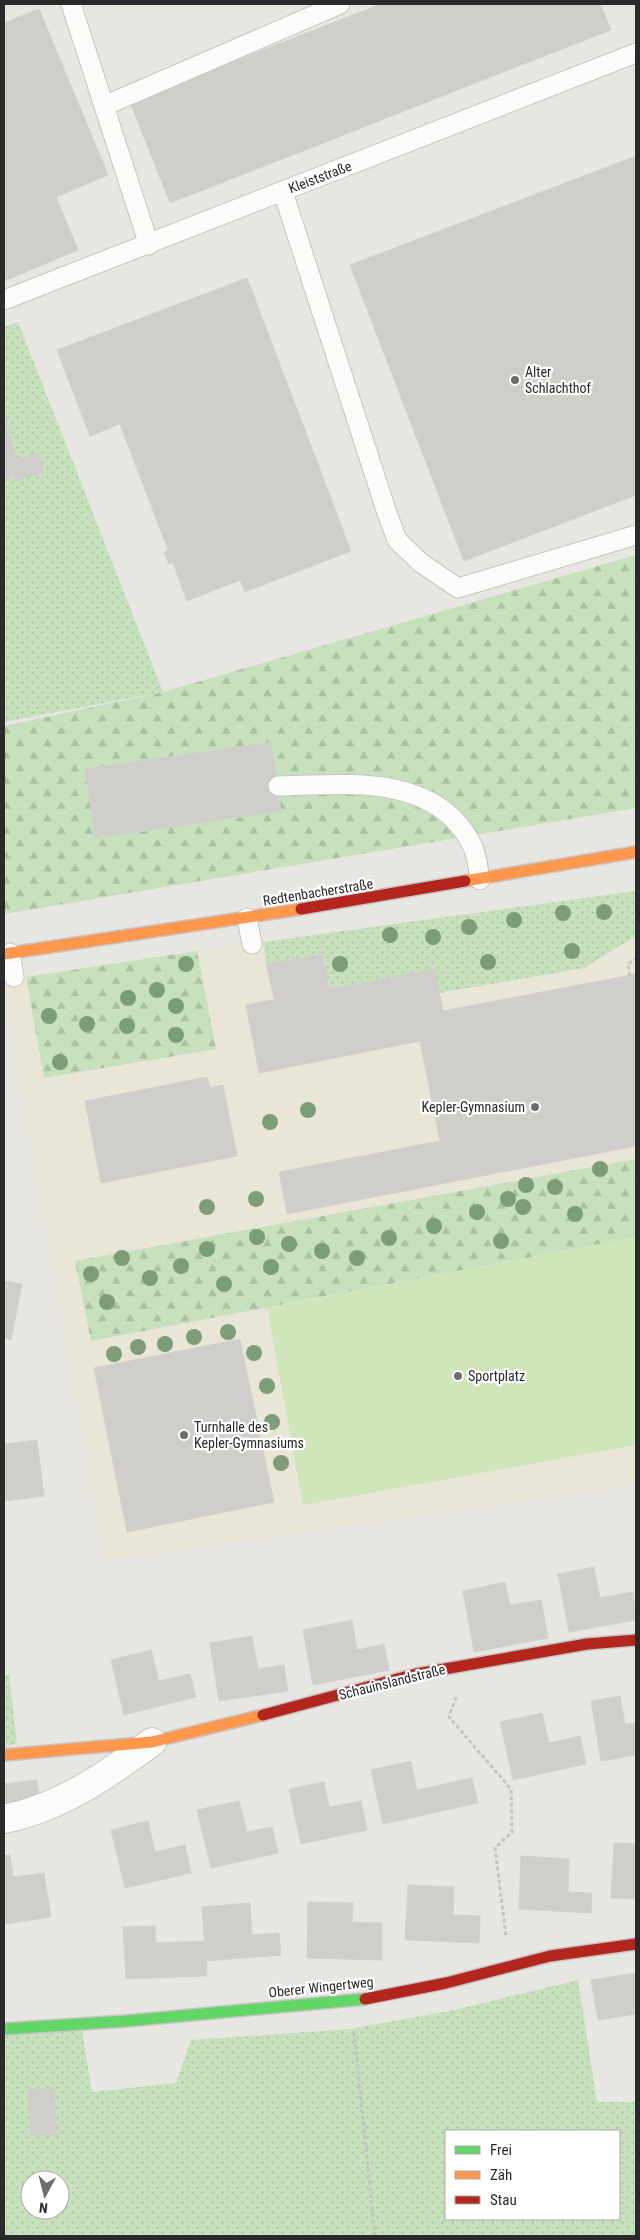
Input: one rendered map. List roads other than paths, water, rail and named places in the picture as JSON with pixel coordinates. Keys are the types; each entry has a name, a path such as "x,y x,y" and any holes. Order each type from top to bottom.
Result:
{"street":[{"name":"Redtenbacherstraße","path":"7,953 247,918 480,880 636,852"},
{"name":"Schauinslandstraße","path":"4,1755 152,1742 276,1712 416,1674 587,1644 636,1640"},
{"name":"Schauinslandstraße","path":"4,1819 76,1794 106,1776 152,1742"},
{"name":"Oberer Wingertweg","path":"4,2028 126,2021 353,2001 446,1983 550,1956 636,1944"}],"lane":[{"path":"71,4 149,245"},
{"path":"104,106 340,4"},
{"name":"Kleiststraße","path":"4,300 149,245 636,53"},
{"path":"283,192 397,540 421,563 458,588 636,535"},
{"path":"278,786 348,783 387,786 411,793 444,811 465,832 473,845 480,880"},
{"path":"247,918 252,944"},
{"path":"7,953 14,977"}],"place":[{"name":"Alter Schlachthof","path":"515,380"},
{"name":"Kepler-Gymnasium","path":"535,1107"},
{"name":"Sportplatz","path":"458,1376"},
{"name":"Turnhalle des Kepler-Gymnasiums","path":"184,1435"}]}
